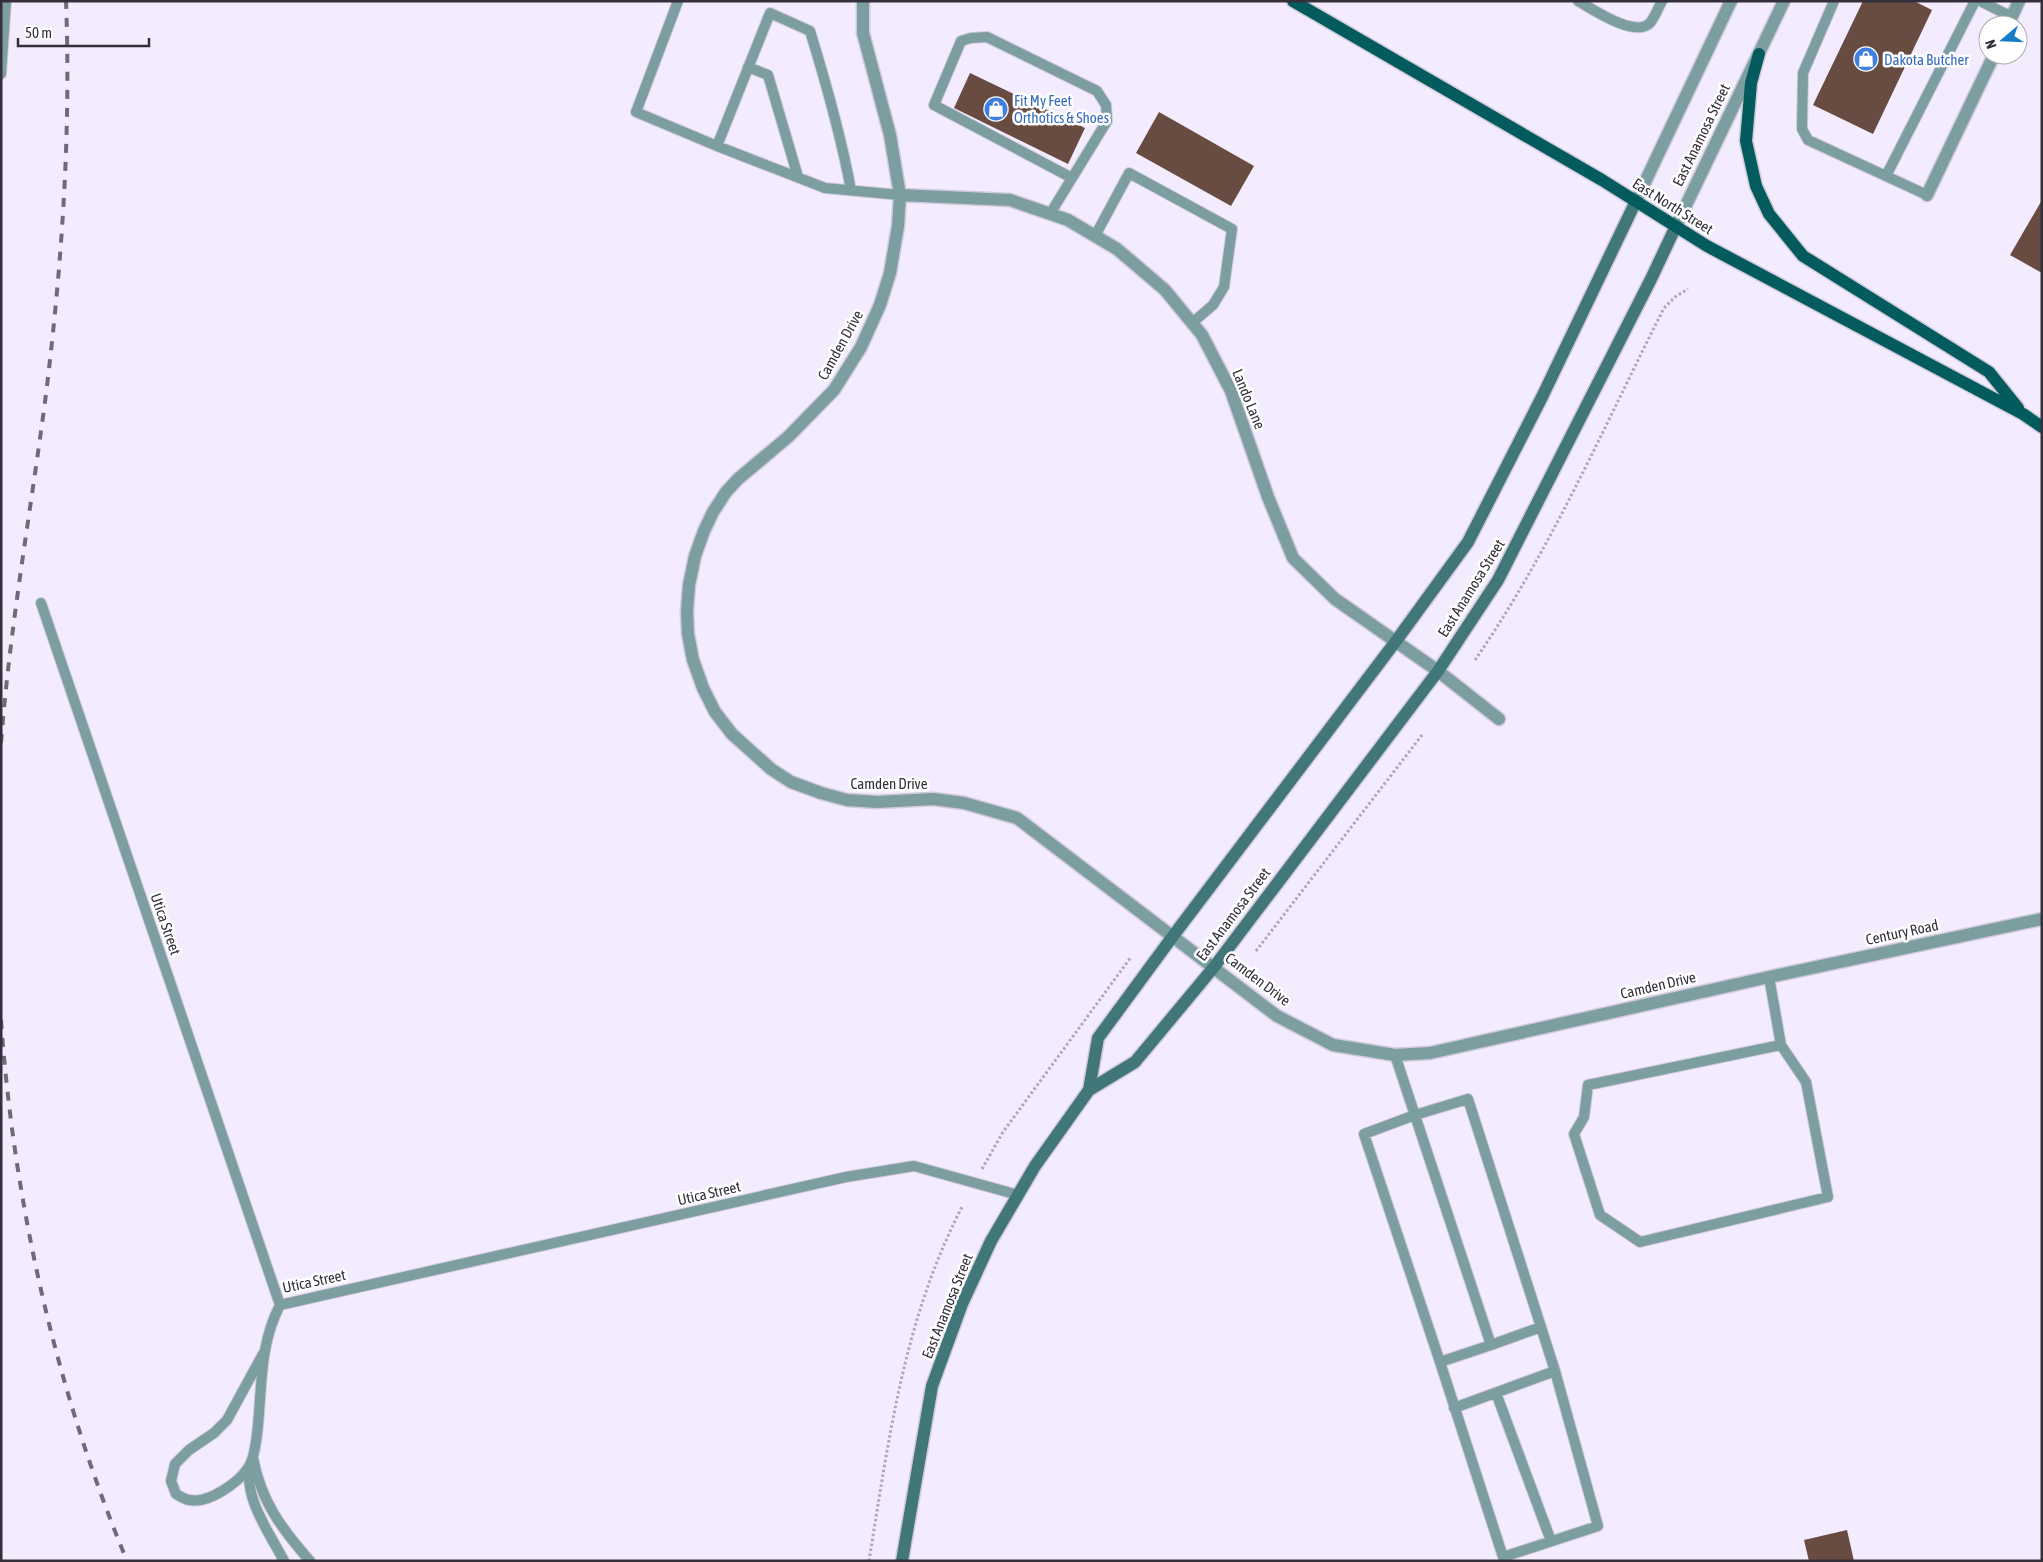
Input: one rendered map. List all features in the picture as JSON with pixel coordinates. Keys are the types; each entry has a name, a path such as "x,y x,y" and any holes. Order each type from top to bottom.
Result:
{"main road":[{"name":"East North Street","path":"1294,1 1636,201 1707,246 2023,414 2042,427"},
{"path":"1759,54 1751,84 1746,141 1756,186 1769,214 1802,256 1989,372 2023,414"},
{"name":"East Anamosa Street","path":"1090,1090 1098,1038 1468,542 1542,397 1636,201"},
{"name":"East Anamosa Street","path":"902,1561 932,1386 962,1304 992,1241 1018,1195 1035,1166 1090,1090 1134,1062 1214,966 1438,671 1498,580 1676,226"}],"street":[{"name":"Camden Drive","path":"863,1 863,33 890,135 900,194 898,226 890,273 880,305 861,347 834,390 788,437 738,478 726,492 713,512 695,556 686,610 691,651 703,688 715,712 732,734 771,769 791,782 821,793 847,800 877,802 932,799 964,803 1017,818 1214,966 1277,1016 1334,1045 1395,1055 1430,1053 1769,977"},
{"name":"East Anamosa Street","path":"1636,201 1731,1"},
{"name":"East Anamosa Street","path":"1676,226 1784,1"},
{"path":"2013,15 2020,1"},
{"path":"1927,195 1989,65"},
{"name":"Lando Lane","path":"900,194 1010,200 1068,220 1117,249 1165,290 1202,335 1231,391 1268,497 1293,558 1335,599 1438,671 1499,718"},
{"name":"Century Road","path":"1769,977 2042,920"}],"lane":[{"path":"1,74 6,1"},
{"path":"678,1 636,112 825,188 900,194"},
{"path":"1578,1 1633,29 1644,27 1651,22 1662,1"},
{"path":"1834,1 1803,73 1802,129 1808,140 1927,195"},
{"path":"1886,176 1975,1"},
{"path":"1980,1 2001,15"},
{"path":"717,146 770,13 810,30 845,155 851,190"},
{"path":"1050,214 1107,121 1106,105 1097,91 987,37 961,41 934,106 1072,178"},
{"path":"748,67 768,75 798,177"},
{"path":"1096,236 1129,173 1232,229 1224,287 1213,305 1192,324"},
{"name":"Utica Street","path":"41,603 280,1305 846,1177 914,1166 1018,1195"},
{"path":"1769,977 1781,1045 1806,1082 1828,1197 1640,1242 1600,1215 1574,1134 1584,1117 1588,1086 1781,1045"},
{"path":"1395,1055 1491,1345"},
{"path":"1468,1099 1540,1327 1555,1371 1598,1526 1503,1557 1364,1134 1415,1115 1468,1099"},
{"path":"280,1305 270,1324 264,1354 257,1439 252,1454 248,1480 253,1501 284,1561"},
{"path":"1440,1362 1540,1327"},
{"path":"249,1468 229,1488 207,1499 191,1501 176,1494 171,1481 175,1464 189,1450 214,1433 227,1420 264,1354"},
{"path":"1454,1408 1555,1371"},
{"path":"1496,1393 1551,1541"},
{"path":"252,1454 261,1491 275,1517 310,1561"}],"path":[{"path":"1475,660 1528,576 1664,308 1688,290"},
{"path":"1256,951 1422,735"},
{"path":"982,1169 1002,1132 1131,957"},
{"path":"869,1561 893,1411 901,1374 916,1322 944,1242 963,1205"}],"building":[{"path":"1863,1 1914,1 1932,10 1873,134 1813,105"},
{"path":"970,73 1085,128 1068,164 954,108"},
{"path":"1159,112 1254,166 1231,206 1136,153"},
{"path":"2042,200 2042,273 2010,255"},
{"path":"1847,1530 1854,1561 1809,1561 1804,1540"}],"railway":[{"path":"1,743 10,655 46,394 57,296 66,149 66,1"},
{"path":"1,1020 16,1158 42,1295 59,1363 79,1430 127,1561"}],"place":[{"name":"Dakota Butcher","path":"1866,59"},
{"name":"Fit My Feet Orthotics & Shoes","path":"996,109"}]}
